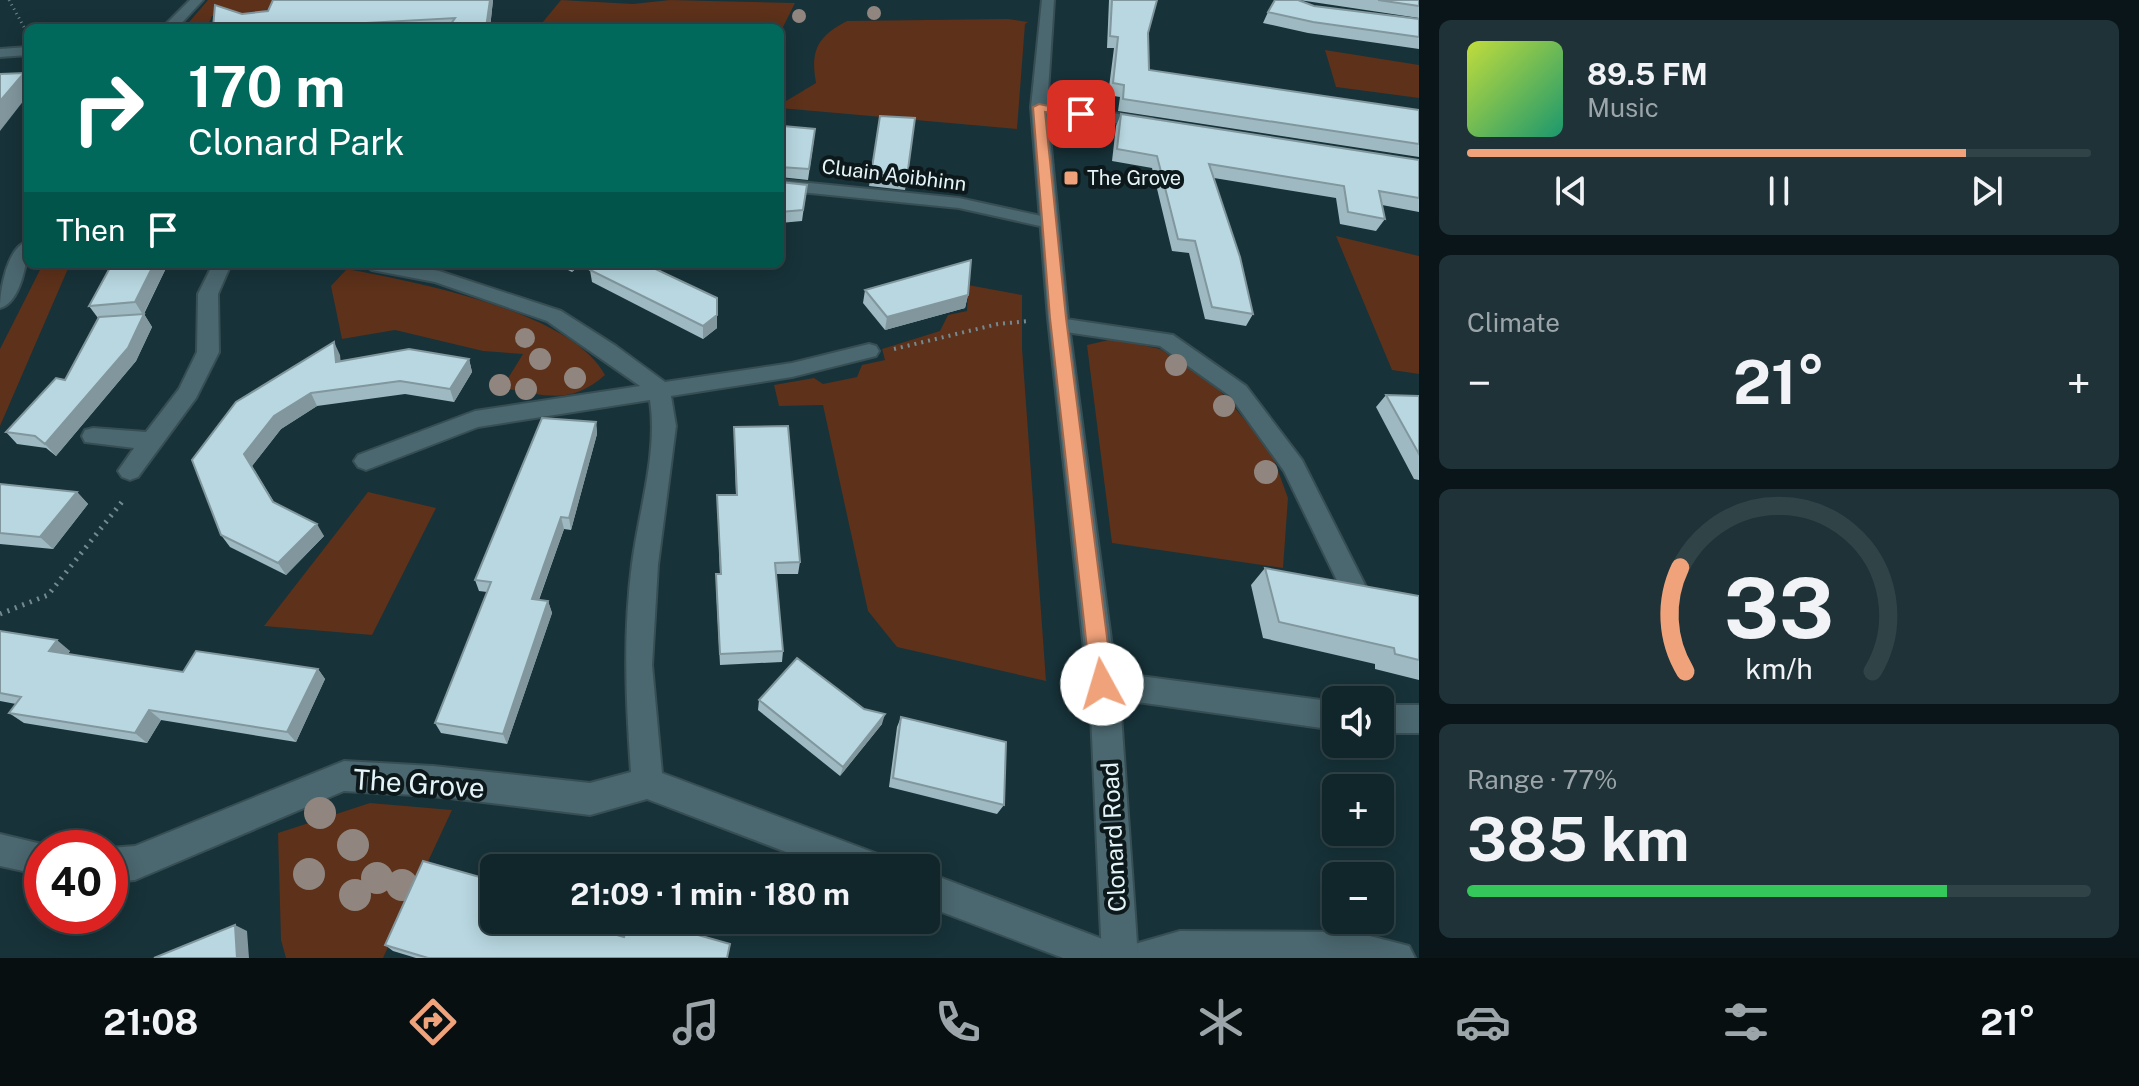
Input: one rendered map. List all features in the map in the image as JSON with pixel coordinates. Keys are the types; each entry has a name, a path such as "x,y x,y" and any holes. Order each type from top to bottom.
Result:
{"street":[{"path":"173,24 197,0"},
{"name":"Clonard Road","path":"1048,0 1039,107 1058,322 1102,684 1120,958"},
{"path":"0,53 24,51"},
{"path":"1039,107 1173,128"},
{"name":"Cluain Aoibhinn","path":"784,185 959,203 1049,223"},
{"path":"0,302 24,255"},
{"path":"130,471 188,393 208,352 208,294 220,268"},
{"path":"393,268 439,277 554,316 609,351 659,389 665,426 645,565 638,665 647,783 834,854"},
{"path":"1058,322 1166,340 1238,391 1294,466 1353,587"},
{"path":"366,461 475,419 792,370 869,351"},
{"path":"93,436 152,441"},
{"path":"1102,684 1322,714"},
{"path":"1394,719 1419,719"},
{"name":"The Grove","path":"128,864 344,776 433,781 590,799 647,783"},
{"path":"0,850 24,855"},
{"path":"940,894 1109,958"},
{"path":"1140,958 1180,949 1223,949 1354,950 1397,958"}],"path":[{"path":"9,0 24,28 15,34"},
{"path":"869,351 888,350 998,324 1058,322"},
{"path":"0,614 48,595 132,490 130,471"}],"shaded area":[{"path":"208,0 273,0 265,13 212,16 209,24 187,24"},
{"path":"561,0 633,4 670,0 795,3 784,25 541,24"},
{"path":"1008,19 1028,22 1025,24 1017,129 784,108 784,101 816,83 814,62 818,45 829,32 847,21"},
{"path":"1325,50 1419,65 1419,98 1336,87"},
{"path":"1336,236 1419,256 1419,374 1392,370"},
{"path":"41,268 68,268 0,426 0,349"},
{"path":"347,269 450,291 526,317 560,333 587,353 605,375 592,385 568,395 544,395 502,388 523,354 483,351 395,330 342,339 331,286"},
{"path":"968,285 1022,295 1022,348 1046,681 897,647 868,611 823,405 779,406 774,385 814,378 823,384 857,377 862,365 885,360 882,349 940,331 948,315 967,311"},
{"path":"1113,339 1160,349 1214,384 1270,449 1288,498 1283,568 1112,543 1087,345"},
{"path":"368,492 436,508 372,635 264,626"},
{"path":"370,803 452,810 383,958 286,958 281,940 278,833"}],"building":[{"path":"273,0 490,0 487,24 451,24 455,18 347,24 213,24 215,5 242,14 268,11"},
{"path":"1112,0 1157,0 1148,33 1149,70 1419,110 1419,144 1123,99 1124,85 1113,83 1118,37 1110,36"},
{"path":"1275,0 1298,0 1314,6 1419,19 1419,37 1313,22 1268,12"},
{"path":"1378,0 1419,0 1419,6"},
{"path":"24,73 0,101 0,74"},
{"path":"1121,114 1419,160 1419,198 1379,191 1385,219 1348,212 1344,186 1209,164 1240,257 1253,314 1212,307 1195,241 1178,239 1157,156 1117,149"},
{"path":"880,116 915,118 907,177 871,174"},
{"path":"784,126 815,129 809,169 784,167"},
{"path":"784,182 807,185 803,210 784,212"},
{"path":"971,260 968,295 887,317 865,290"},
{"path":"110,268 152,268 135,302 89,306"},
{"path":"653,268 717,298 717,315 703,326 590,270"},
{"path":"144,314 128,348 45,444 35,436 6,432 56,378 65,380 99,317"},
{"path":"334,342 336,362 409,349 469,359 450,389 400,381 311,393 274,416 244,454 273,502 317,524 278,563 221,535 192,460 236,402"},
{"path":"1386,395 1419,396 1419,454"},
{"path":"542,418 596,422 569,518 561,517 532,599 548,601 503,734 435,723 491,582 475,580"},
{"path":"788,426 800,562 775,563 783,651 720,654 716,574 721,574 717,495 737,495 734,427"},
{"path":"0,484 77,492 40,537 0,533"},
{"path":"1265,568 1419,596 1419,660 1395,654 1394,648 1279,622"},
{"path":"0,631 57,640 49,651 183,672 196,651 318,669 287,732 149,710 135,733 9,713 21,697 0,693"},
{"path":"797,658 864,709 885,714 843,767 759,700"},
{"path":"901,717 1006,742 1004,805 893,778"},
{"path":"423,861 480,877 480,934 613,934 624,937 625,934 695,934 730,944 727,958 428,958 385,945"},
{"path":"235,925 237,958 154,958"}],"place":[{"name":"The Grove","path":"1071,178"}],"route":[{"path":"1081,114 1039,107 1058,318 1102,684"}]}
